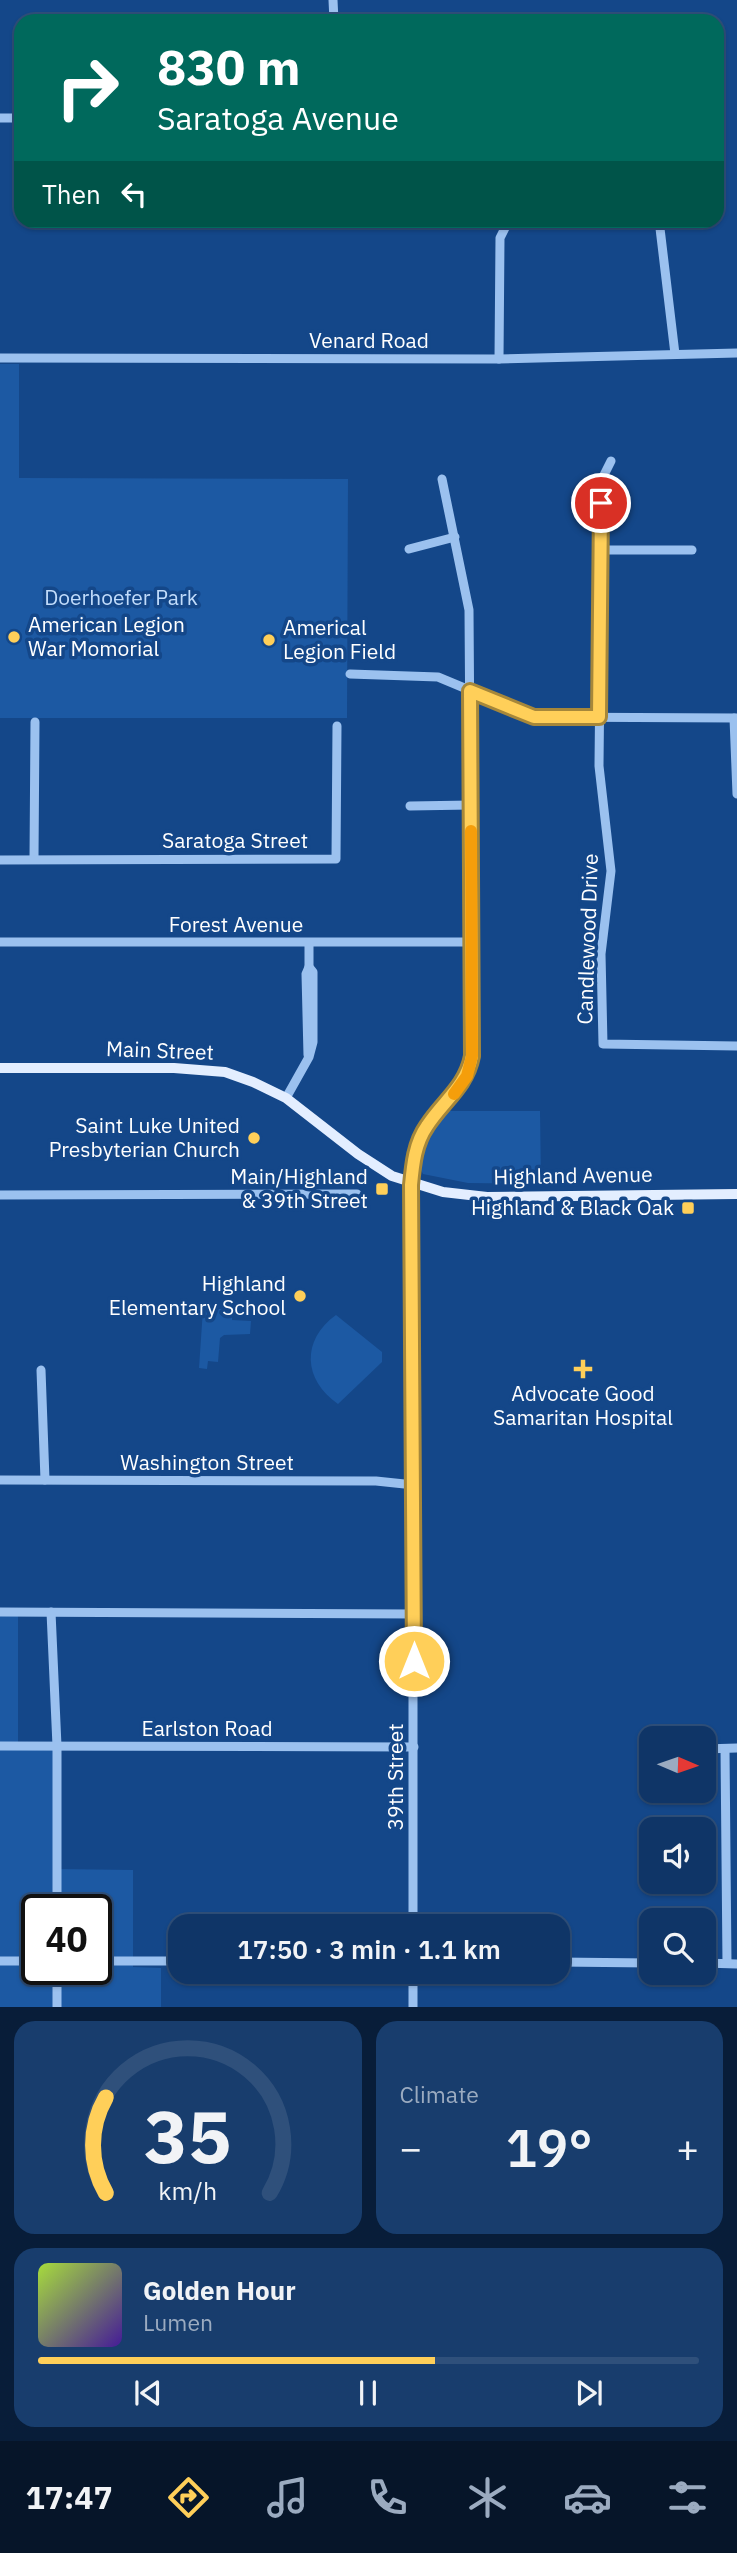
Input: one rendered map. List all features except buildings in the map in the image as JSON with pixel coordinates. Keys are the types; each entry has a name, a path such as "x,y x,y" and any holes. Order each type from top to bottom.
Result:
{"main road":[{"name":"Main Street","path":"0,1068 211,1070 253,1082 286,1098 373,1165 411,1185"},
{"name":"Highland Avenue","path":"411,1185 473,1196 737,1194"}],"street":[{"path":"499,359 500,238 504,228"},
{"path":"660,228 675,354"},
{"name":"Venard Road","path":"0,358 499,359 737,353"},
{"name":"Candlewood Drive","path":"611,461 602,479 601,550 600,790 611,871 601,954 603,1044 737,1046"},
{"name":"39th Street","path":"413,1914 414,1485 411,1185 413,1162 425,1128 457,1091 469,1069 472,1041 468,597 442,480"},
{"path":"409,549 455,537"},
{"path":"601,550 692,551"},
{"path":"350,674 429,676 534,717 735,718 737,794"},
{"path":"34,859 35,722"},
{"name":"Saratoga Street","path":"0,860 336,859 337,726"},
{"path":"410,806 471,805"},
{"name":"Forest Avenue","path":"0,942 471,942"},
{"path":"286,1098 309,1057 313,972 309,967 309,943"},
{"path":"0,1195 357,1194"},
{"path":"41,1370 45,1480"},
{"name":"Washington Street","path":"0,1480 376,1481 414,1485"},
{"path":"0,1612 414,1614"},
{"path":"51,1612 57,1746 57,1894"},
{"name":"Earlston Road","path":"0,1746 414,1748"},
{"path":"716,1749 737,1748"},
{"path":"725,1749 732,1964"},
{"path":"0,1961 21,1961"},
{"path":"112,1961 168,1961"},
{"path":"570,1962 639,1963"},
{"path":"413,1984 413,2007"},
{"path":"57,1985 57,2007"}],"green space":[{"name":"Doerhoefer Park","path":"0,364 19,364 19,478 348,479 347,718 0,718"},
{"path":"449,1111 540,1111 541,1184 468,1183 423,1174 419,1158 422,1149 431,1132"},
{"path":"203,1309 232,1309 232,1320 251,1321 250,1334 224,1335 220,1338 218,1362 208,1361 207,1369 199,1368"},
{"path":"336,1315 382,1352 382,1362 338,1404 318,1383 311,1360 317,1336"},
{"path":"0,1616 18,1616 18,1749 53,1750 53,1869 133,1870 133,1967 161,1968 161,2007 0,2007"}],"slow traffic":[{"path":"454,1094 467,1076 472,1056 471,831"}],"place":[{"name":"American Legion War Momorial","path":"14,637"},
{"name":"Americal Legion Field","path":"269,640"},
{"name":"Saint Luke United Presbyterian Church","path":"254,1138"},
{"name":"Main/Highland & 39th Street","path":"382,1189"},
{"name":"Highland & Black Oak","path":"688,1208"},
{"name":"Highland Elementary School","path":"300,1296"},
{"name":"Advocate Good Samaritan Hospital","path":"583,1369"}],"route":[{"path":"414,1661 411,1185 413,1162 420,1138 425,1128 462,1084 472,1056 470,691 528,716 599,717 601,503"}]}
